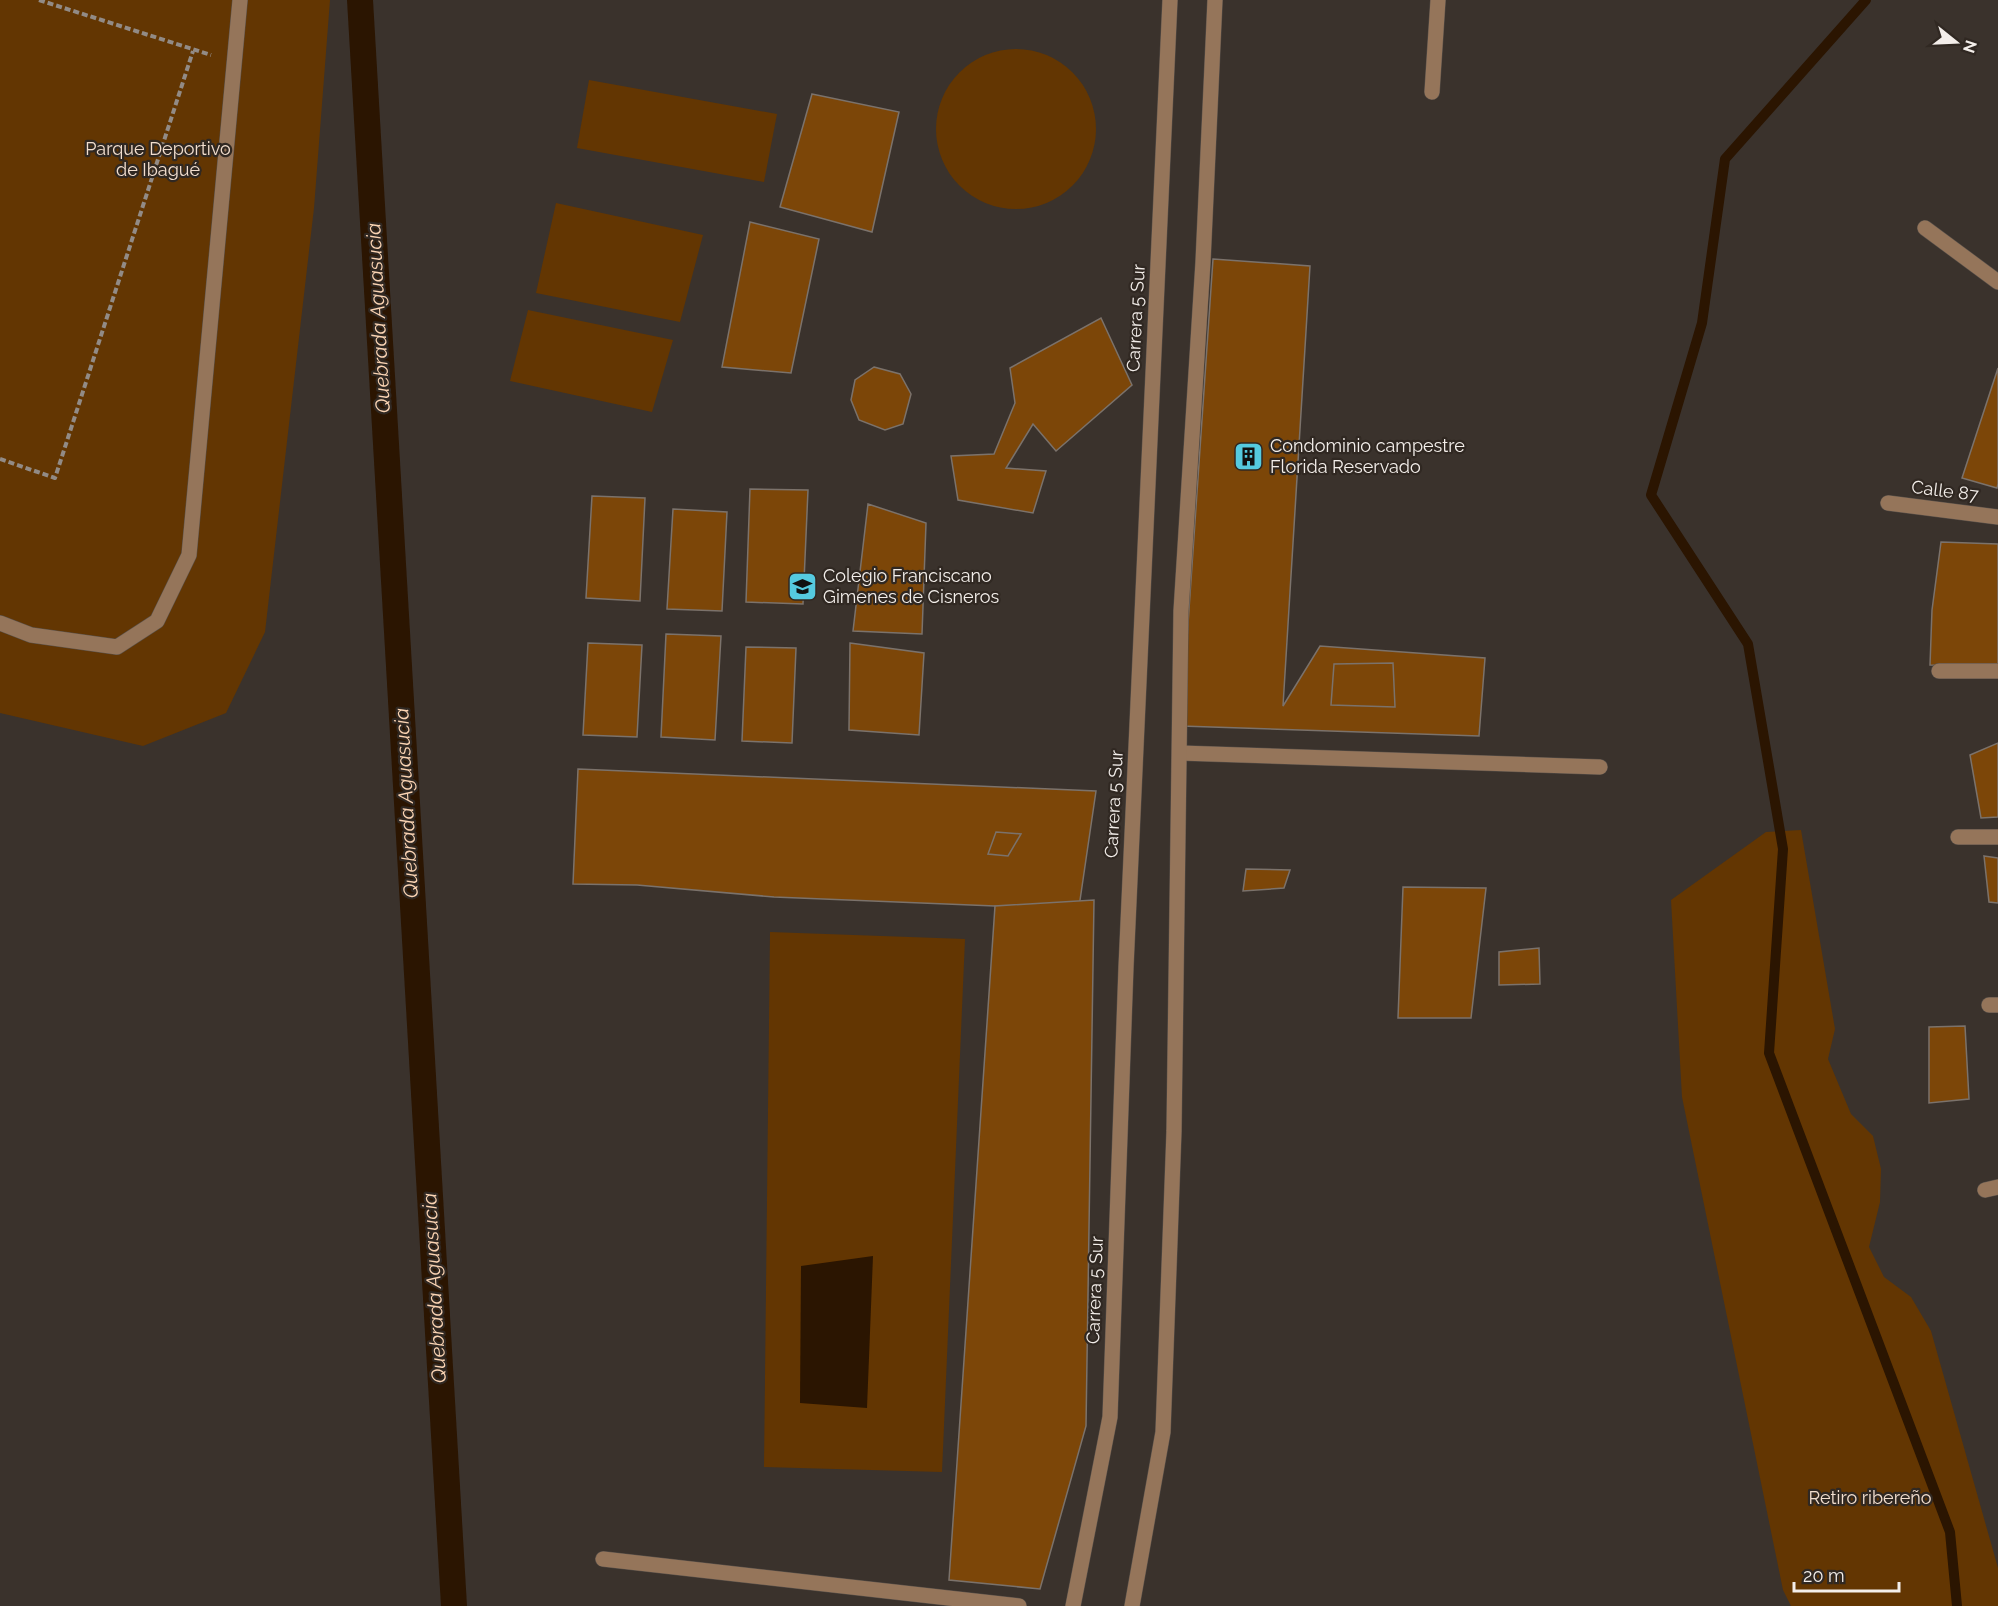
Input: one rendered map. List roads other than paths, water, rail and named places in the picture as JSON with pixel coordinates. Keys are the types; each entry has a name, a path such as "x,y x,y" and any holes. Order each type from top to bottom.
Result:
{"street":[{"path":"0,624 31,635 117,647 157,621 189,555 240,0"},
{"name":"Carrera 5 Sur","path":"1072,1606 1110,1418 1127,956 1170,0"},
{"path":"1132,1606 1163,1432 1174,1119 1181,610 1203,262 1215,0"},
{"path":"1432,92 1438,0"},
{"path":"1925,228 1998,282"},
{"name":"Calle 87","path":"1888,503 1998,517"},
{"path":"1939,670 1998,671"},
{"path":"1180,753 1600,767"},
{"path":"1958,837 1998,837"},
{"path":"603,1559 1018,1606"}],"water":[{"name":"Quebrada Aguasucia","path":"347,0 373,0 467,1606 441,1606"},
{"path":"873,1256 867,1408 800,1403 801,1266"}],"waterway":[{"path":"1866,0 1725,159 1702,323 1651,495 1748,644 1783,849 1769,1053 1950,1532 1957,1606"}],"place":[{"name":"Condominio campestre Florida Reservado","path":"1249,456"},
{"name":"Colegio Franciscano Gimenes de Cisneros","path":"802,586"}],"park label":[{"name":"Parque Deportivo de Ibagué","path":"158,159"},
{"name":"Retiro ribereño","path":"1870,1498"}]}
